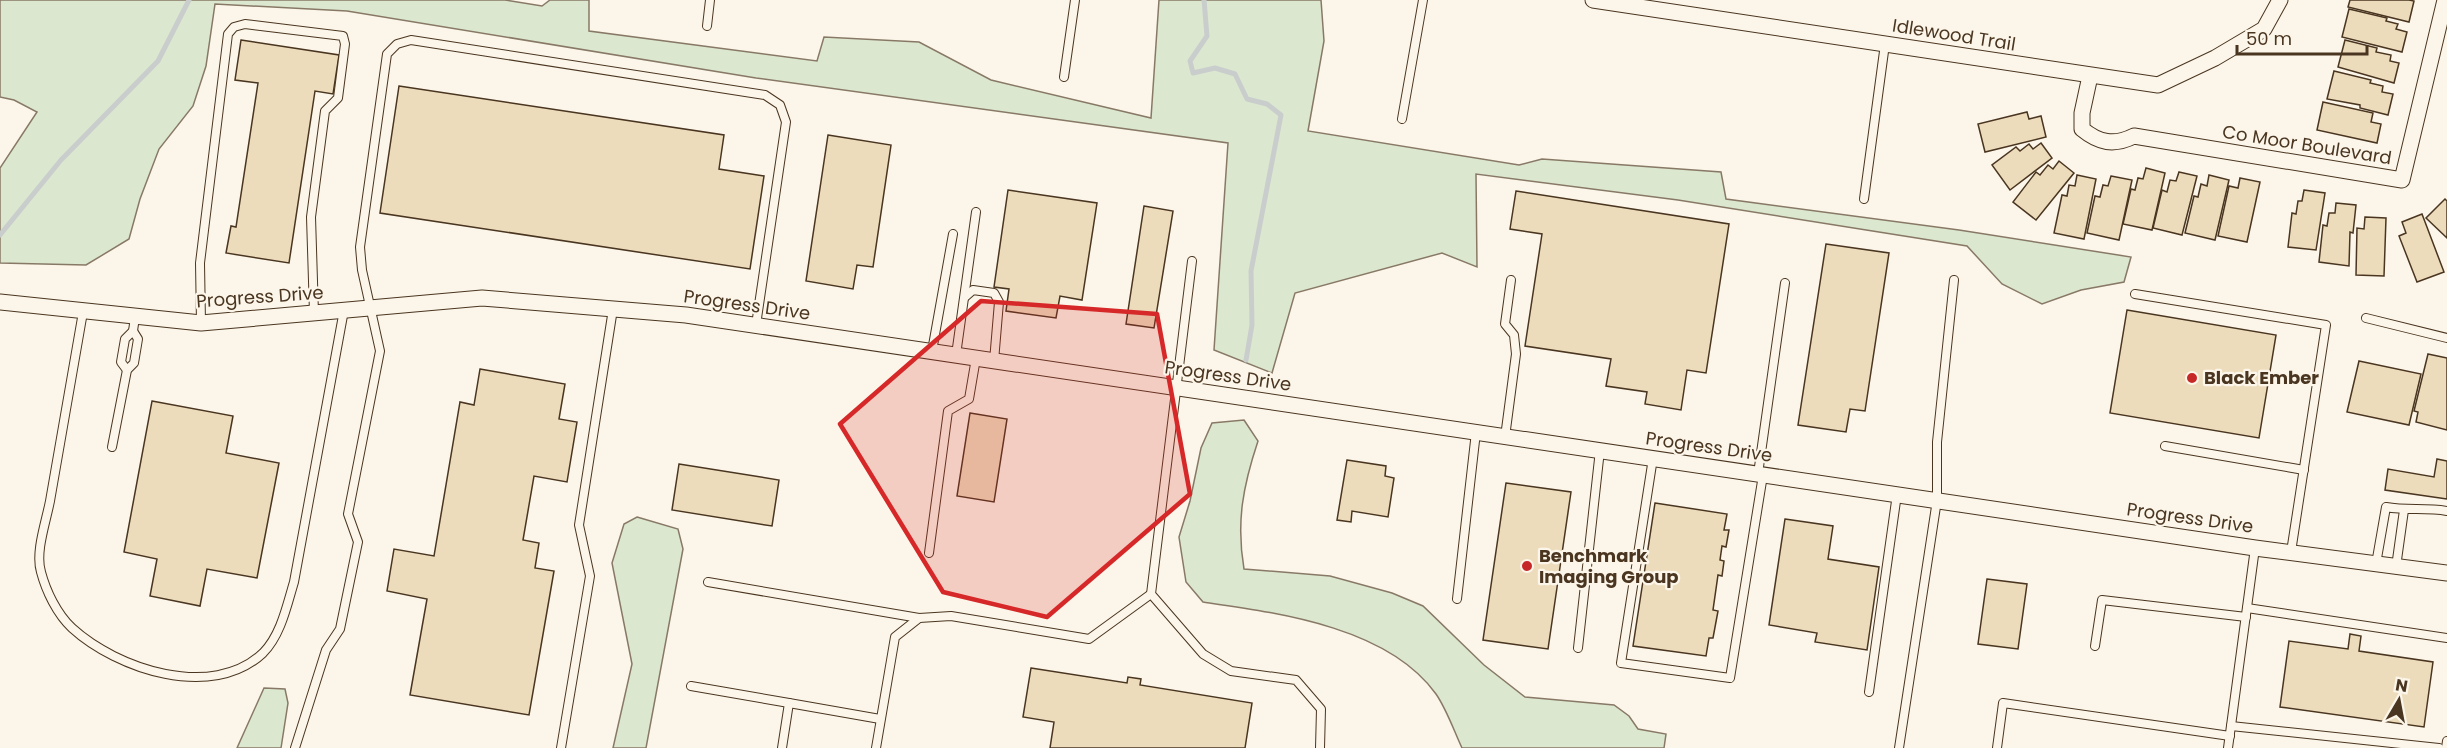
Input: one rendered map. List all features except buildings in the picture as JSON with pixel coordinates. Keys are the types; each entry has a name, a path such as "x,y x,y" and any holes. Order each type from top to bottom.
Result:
{"street":[{"name":"Idlewood Trail","path":"1593,0 2158,85 2215,58 2264,29 2280,0"},
{"name":"Co Moor Boulevard","path":"2090,76 2082,113 2082,129 2097,141 2121,142 2134,136 2402,180 2445,0"},
{"name":"Progress Drive","path":"0,302 83,312 134,324 201,323 482,298 686,315 2255,548 2447,573"}],"lane":[{"path":"707,26 710,0"},
{"path":"1064,77 1075,0"},
{"path":"1402,119 1423,0"},
{"path":"201,323 200,263 228,34 234,27 245,24 343,36 345,44 338,98 325,111 311,216 314,313"},
{"path":"295,748 326,650 340,628 358,542 348,514 380,351 360,247 387,54 397,44 411,40 765,95 780,105 786,122 756,325"},
{"path":"1864,200 1885,44"},
{"path":"956,355 976,212"},
{"path":"932,351 953,234"},
{"path":"708,582 919,618 951,616 1089,639 1151,594 1192,261"},
{"path":"1505,436 1516,354 1514,335 1505,324 1511,280"},
{"path":"1899,748 1937,500 1937,442 1954,280"},
{"path":"1653,458 1622,663 1730,678 1761,474 1785,283"},
{"path":"965,297 972,290 994,293 999,302 994,361"},
{"path":"2134,294 2326,325 2291,552"},
{"path":"561,748 590,576 579,525 613,309"},
{"path":"83,312 41,553 40,570 59,612 70,626 93,645 130,662 169,674 199,677 222,674 249,664 265,651 274,637 294,582 344,310"},
{"path":"2366,318 2447,338"},
{"path":"127,370 121,362 125,339 134,324"},
{"path":"112,447 127,370 134,363 138,339 134,324"},
{"path":"929,553 948,411 969,399 976,358"},
{"path":"1456,599 1476,432"},
{"path":"2165,446 2304,470"},
{"path":"1578,648 1600,450"},
{"path":"1869,692 1897,494"},
{"path":"2376,564 2386,507 2404,510 2426,507 2447,511"},
{"path":"2396,567 2404,510"},
{"path":"2228,748 2255,548"},
{"path":"1151,594 1203,654 1231,671 1296,680 1322,710 1320,748"},
{"path":"2095,646 2102,600 2246,617"},
{"path":"2247,608 2447,638"},
{"path":"876,748 895,637 919,618"},
{"path":"691,686 880,718"},
{"path":"782,748 789,703"},
{"path":"1997,748 2003,703 2230,736"},
{"path":"2231,726 2439,748"},
{"path":"2446,748 2447,741"}],"highlighted area":[{"path":"981,301 1157,314 1190,494 1047,617 943,592 840,424"}],"green space":[{"path":"0,0 505,0 542,6 550,0 589,0 589,31 817,61 824,37 919,42 991,80 1151,118 1159,0 1321,0 1324,41 1308,131 1519,165 1542,159 1721,172 1726,199 1959,230 2131,257 2124,282 2081,290 2042,304 2002,284 1967,246 1678,200 1476,174 1477,267 1442,253 1295,293 1272,373 1214,350 1228,143 756,78 347,11 215,4 206,66 193,106 159,149 140,199 129,239 86,265 0,263 0,168 37,112 14,100 0,97"},
{"path":"1244,420 1258,441 1248,473 1242,504 1241,536 1244,569 1330,576 1392,593 1423,606 1484,665 1525,697 1614,705 1629,716 1638,729 1666,734 1664,748 1462,748 1436,694 1415,671 1390,653 1361,638 1297,618 1203,602 1186,582 1179,537 1190,501 1201,448 1212,423"},
{"path":"637,517 678,529 683,549 646,748 613,748 632,664 612,563 624,524"},
{"path":"264,688 285,689 288,703 281,748 237,748"}],"waterway":[{"path":"0,235 61,160 158,61 189,0"},
{"path":"1204,0 1207,36 1190,61 1193,73 1215,68 1235,74 1247,99 1267,104 1281,115 1251,271 1252,325 1246,360"}],"place":[{"name":"Black Ember","path":"2192,378"},
{"name":"Benchmark Imaging Group","path":"1527,566"}]}
